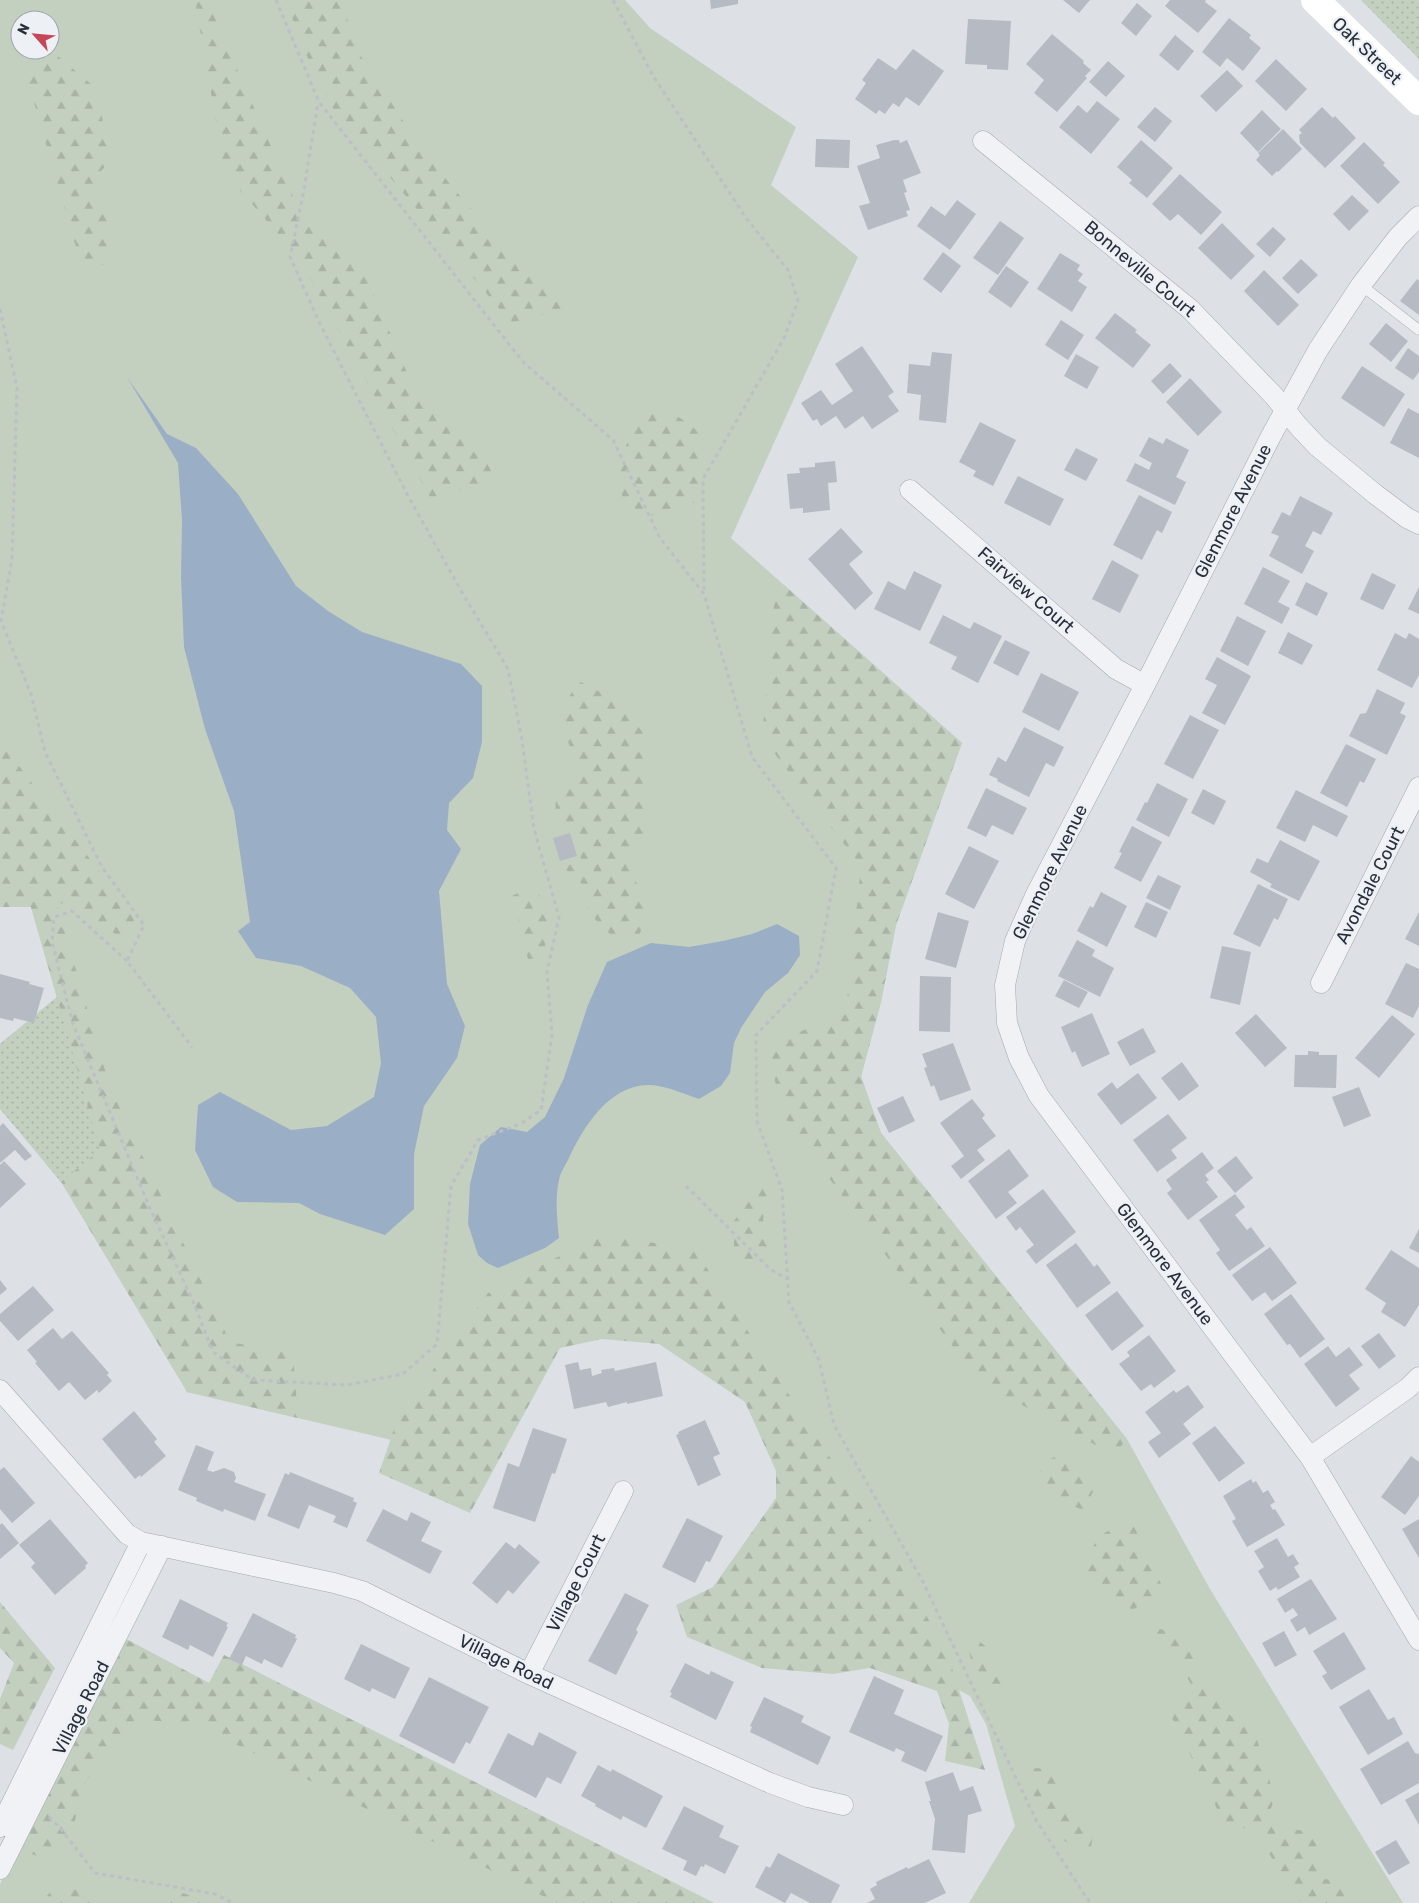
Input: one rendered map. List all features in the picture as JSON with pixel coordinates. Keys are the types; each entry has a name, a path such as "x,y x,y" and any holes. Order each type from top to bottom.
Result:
{"street":[{"name":"Oak Street","path":"1315,0 1419,102"},
{"name":"Bonneville Court","path":"983,141 1190,309 1274,396 1318,447 1375,494 1407,518 1419,524"},
{"name":"Glenmore Avenue","path":"1419,216 1398,238 1361,285 1318,350 1285,410 1036,894 1015,941 1005,985 1007,1023 1019,1058 1039,1096 1310,1457 1419,1640"},
{"name":"Fairview Court","path":"910,490 1116,670 1145,685"},
{"name":"Avondale Court","path":"1321,982 1419,787"},
{"path":"1310,1457 1408,1388 1419,1378"},
{"name":"Village Road","path":"0,1390 128,1534 141,1542 334,1583 362,1591 530,1674 770,1783 808,1797 842,1805"},
{"name":"Village Court","path":"530,1674 623,1491"},
{"name":"Village Road","path":"0,1828 141,1542"},
{"name":"Village Road","path":"0,1869 162,1546"}],"lane":[{"path":"1361,285 1419,330"}],"path":[{"path":"276,0 318,102 523,362 613,440 660,538 704,594"},
{"path":"613,0 619,8 652,74 746,218 788,270 798,301 784,338 703,479 704,594 752,756 836,868 817,971 756,1035 758,1121 782,1190 789,1302 819,1360 834,1425 922,1580 1036,1820 1090,1903"},
{"path":"192,1047 127,961 72,911 54,917 52,942 73,1024 150,1206 193,1301 213,1352 253,1380 347,1385 403,1374 437,1344 451,1186 478,1140 522,1122 541,1110 552,1036 547,972 559,916 534,829 522,740 508,669 408,496 321,326 290,257 303,195 318,102"},
{"path":"0,309 17,388 12,559 1,621 31,694 45,752 102,867 144,925 127,961"},
{"path":"686,1186 770,1269 788,1279"},
{"path":"34,1802 60,1828 95,1873 215,1894 233,1903"}],"green space":[{"path":"0,0 625,0 650,28 796,127 771,185 858,257 731,538 962,743 896,925 881,1002 861,1077 881,1133 1127,1439 1210,1589 1403,1903 969,1903 1015,1826 986,1724 970,1696 768,1590 826,1464 664,1308 555,1336 490,1463 187,1392 100,1149 31,907 0,907"},
{"path":"197,0 212,0 210,7 294,199 361,265 411,382 487,463 499,487 443,491 442,519 299,258 225,173 196,7"},
{"path":"286,0 341,0 357,50 424,153 492,234 577,306 511,323 332,107 302,46"},
{"path":"1361,0 1419,0 1419,59"},
{"path":"60,58 97,89 110,161 93,180 114,240 108,265 81,264 28,82 46,60 60,60"},
{"path":"673,413 698,431 700,468 696,502 647,517 623,501 616,464 626,446 638,414"},
{"path":"784,585 962,743 896,925 881,1002 861,1076 881,1133 1127,1439 1114,1455 978,1381 785,1118 766,1048 846,1010 861,866 762,737 775,594"},
{"path":"579,681 611,698 643,732 649,842 628,862 649,914 638,937 614,938 594,918 585,913 592,900 584,886 563,867 581,860 574,829 555,818 556,795 582,775 557,716"},
{"path":"3,745 135,918 127,943 91,916 56,901 110,1087 230,1342 293,1354 298,1418 187,1392 61,1182 43,1160 0,1044 57,997 31,907 0,907 0,747"},
{"path":"520,892 538,893 547,910 547,937 539,970 530,968 527,955 530,940 522,933 512,896"},
{"path":"57,997 100,1150 61,1182 0,1109 0,1044"},
{"path":"769,1183 763,1220 774,1241 753,1277 734,1253 734,1221 761,1185"},
{"path":"602,1234 695,1250 900,1565 949,1659 985,1770 945,1761 949,1724 937,1691 870,1668 833,1674 762,1668 687,1637 676,1605 713,1587 776,1498 776,1471 745,1402 659,1344 602,1339 560,1348 470,1513 379,1473 397,1420 488,1293"},
{"path":"1065,1452 1082,1466 1093,1492 1083,1510 1056,1499 1039,1473 1048,1460"},
{"path":"1133,1524 1163,1588 1133,1610 1108,1596 1086,1575 1094,1545 1098,1539 1110,1530"},
{"path":"0,1602 55,1668 13,1750 0,1744 0,1699 14,1663 0,1648"},
{"path":"1154,1628 1181,1633 1193,1654 1202,1685 1223,1699 1230,1715 1243,1721 1251,1720 1275,1798 1268,1816 1276,1824 1314,1835 1324,1850 1316,1868 1322,1879 1337,1880 1348,1895 1351,1903 1300,1903 1255,1831 1224,1823 1171,1716 1192,1686 1180,1665 1156,1641"},
{"path":"122,1637 209,1683 224,1655 714,1903 0,1903 0,1884"},
{"path":"122,1637 209,1683 224,1655 714,1903 557,1903 197,1725 148,1720 86,1780 74,1824 54,1862 17,1849"},
{"path":"979,1641 989,1649 989,1665 1002,1684 991,1691 978,1675 970,1656 970,1642"},
{"path":"1032,1768 1058,1769 1057,1794 1094,1832 1089,1856 1062,1839 1034,1803"},
{"path":"64,1886 69,1889 82,1886 90,1892 91,1903 49,1903 47,1896 53,1888"},
{"path":"182,1893 216,1903 166,1903"}],"water":[{"path":"127,377 167,434 196,448 238,494 296,586 328,611 362,632 461,664 482,686 482,742 473,778 449,803 447,830 461,849 439,891 447,984 465,1026 457,1058 424,1106 414,1154 414,1209 385,1235 320,1214 299,1203 237,1202 213,1187 195,1150 198,1105 220,1092 291,1130 327,1126 374,1097 381,1063 376,1017 350,988 301,966 256,958 238,931 250,922 234,811 205,729 184,647 181,577 182,520 178,463"},
{"path":"777,924 799,936 800,955 788,973 765,992 741,1028 734,1043 730,1073 721,1086 699,1099 651,1085 636,1086 623,1091 611,1099 590,1121 560,1175 557,1201 559,1238 545,1248 498,1268 487,1263 478,1255 468,1224 470,1184 480,1145 501,1127 527,1132 545,1117 564,1078 588,1005 607,962 651,943 689,947 752,934"}],"building":[{"path":"710,0 738,0 738,4 711,9"},
{"path":"1063,0 1090,0 1079,13"},
{"path":"1170,0 1206,0 1205,2 1217,11 1198,33 1165,6"},
{"path":"1137,3 1152,16 1136,36 1121,23"},
{"path":"1229,18 1251,35 1249,38 1261,48 1243,71 1227,58 1220,67 1202,52"},
{"path":"968,19 1011,21 1008,70 987,69 987,65 965,64"},
{"path":"1052,34 1084,61 1083,63 1091,70 1085,76 1087,78 1057,112 1034,93 1044,80 1026,64"},
{"path":"1175,35 1194,51 1178,71 1159,55"},
{"path":"913,49 944,71 919,106 906,97 899,107 893,103 885,114 879,110 876,114 855,99 866,83 862,80 878,58 896,70"},
{"path":"1276,59 1307,89 1286,111 1255,81"},
{"path":"1108,61 1125,76 1106,97 1089,82"},
{"path":"1227,70 1243,86 1216,112 1200,96"},
{"path":"1097,101 1120,119 1091,154 1059,127 1078,105 1087,113"},
{"path":"1155,107 1172,121 1155,142 1137,127"},
{"path":"1322,107 1333,118 1335,116 1356,138 1325,168 1300,143 1299,135 1302,133 1299,130"},
{"path":"1262,110 1281,129 1258,152 1240,133"},
{"path":"1283,129 1302,149 1272,176 1256,160 1260,155 1258,153"},
{"path":"816,139 850,140 849,168 815,167"},
{"path":"899,140 900,143 907,140 921,173 903,180 907,192 904,193 910,210 906,211 908,216 868,230 859,206 870,203 857,166 880,158 876,145"},
{"path":"1141,140 1173,168 1147,198 1129,183 1132,180 1117,167"},
{"path":"1364,142 1385,163 1383,165 1400,182 1378,204 1340,166"},
{"path":"1180,174 1222,212 1201,235 1178,214 1170,221 1152,204"},
{"path":"1352,195 1369,211 1349,231 1333,214"},
{"path":"957,200 976,214 950,250 917,226 931,206 945,216"},
{"path":"1000,221 1024,238 998,275 973,258"},
{"path":"1222,223 1255,256 1231,280 1198,248"},
{"path":"1273,227 1286,239 1270,257 1256,244"},
{"path":"943,252 961,266 941,293 923,279"},
{"path":"1060,253 1080,265 1077,270 1083,274 1078,281 1087,287 1072,312 1037,289"},
{"path":"1301,259 1318,275 1298,294 1282,278"},
{"path":"1006,266 1029,282 1011,308 988,292"},
{"path":"1264,270 1299,305 1278,326 1244,291"},
{"path":"1417,279 1419,281 1419,315 1400,301"},
{"path":"1115,313 1137,330 1135,332 1151,345 1133,368 1095,338"},
{"path":"1061,320 1084,335 1068,360 1045,345"},
{"path":"1386,323 1408,341 1391,362 1369,344"},
{"path":"862,346 894,392 888,396 899,411 872,429 863,416 845,429 836,416 821,426 817,419 813,421 801,403 821,390 832,405 853,391 835,364"},
{"path":"1408,348 1419,356 1419,372 1413,380 1395,368"},
{"path":"932,352 952,354 946,423 919,420 921,395 907,393 909,364 930,366"},
{"path":"1076,354 1099,367 1087,389 1064,376"},
{"path":"1170,363 1182,376 1163,394 1151,381"},
{"path":"1362,366 1405,394 1384,427 1341,398"},
{"path":"1190,378 1222,412 1198,436 1166,402"},
{"path":"1408,408 1419,414 1419,458 1390,443"},
{"path":"980,422 1016,440 993,486 973,476 976,471 959,462"},
{"path":"1149,437 1163,444 1166,438 1189,450 1176,477 1186,482 1175,505 1126,481 1135,463 1149,470 1152,463 1139,456"},
{"path":"1076,448 1098,459 1086,481 1064,470"},
{"path":"835,461 837,482 828,483 830,510 803,513 803,508 790,509 787,474 800,473 799,468 815,467 815,463"},
{"path":"1018,476 1064,499 1050,526 1004,503"},
{"path":"1139,495 1172,512 1162,533 1157,530 1142,560 1113,545"},
{"path":"1300,496 1333,513 1321,535 1313,531 1305,546 1314,551 1302,574 1269,556 1279,536 1271,533 1282,512 1290,516"},
{"path":"841,528 863,552 849,564 873,593 855,610 808,559"},
{"path":"1112,560 1139,575 1120,613 1092,599"},
{"path":"1263,567 1290,581 1278,602 1290,608 1282,624 1244,604"},
{"path":"914,571 942,585 920,631 874,609 888,581 905,590"},
{"path":"1372,573 1396,585 1383,610 1360,599"},
{"path":"1306,582 1328,593 1317,616 1295,605"},
{"path":"1419,587 1419,614 1408,609"},
{"path":"943,615 970,629 974,622 1002,636 978,683 951,669 957,657 929,643"},
{"path":"1237,616 1266,631 1248,666 1220,651"},
{"path":"1288,632 1313,645 1302,665 1278,653"},
{"path":"1395,633 1406,639 1409,633 1419,639 1419,675 1412,688 1377,670"},
{"path":"1005,640 1030,652 1018,676 993,663"},
{"path":"1217,657 1251,676 1225,725 1202,713 1217,685 1205,679"},
{"path":"1041,673 1079,692 1059,731 1022,712"},
{"path":"1377,689 1405,703 1400,713 1406,716 1387,755 1349,736 1360,714 1366,713"},
{"path":"1190,715 1219,730 1193,779 1164,764"},
{"path":"1024,727 1064,747 1054,767 1046,763 1029,797 989,775 998,757 1006,762"},
{"path":"1346,744 1376,759 1364,783 1360,781 1347,807 1320,793"},
{"path":"1157,783 1188,799 1169,837 1136,820"},
{"path":"986,788 1027,808 1013,835 992,825 986,837 967,828"},
{"path":"1203,789 1226,801 1214,825 1191,813"},
{"path":"1296,790 1348,816 1337,837 1313,825 1305,842 1276,828"},
{"path":"1132,826 1162,842 1141,882 1114,868 1122,853 1119,852"},
{"path":"570,833 577,856 560,861 553,838"},
{"path":"1280,840 1320,861 1299,901 1270,887 1272,884 1250,872 1257,858 1268,863"},
{"path":"969,846 999,861 974,909 945,894"},
{"path":"1158,875 1181,886 1170,910 1146,898"},
{"path":"1258,884 1288,899 1278,920 1274,918 1260,947 1233,934"},
{"path":"1101,892 1127,906 1107,947 1077,931 1090,906 1093,908"},
{"path":"1146,902 1168,912 1156,938 1134,927"},
{"path":"938,912 969,921 956,968 925,959"},
{"path":"1419,912 1419,946 1405,939"},
{"path":"1077,940 1095,950 1092,956 1114,968 1100,997 1058,976"},
{"path":"1222,946 1251,952 1240,1005 1210,998"},
{"path":"1406,963 1419,969 1419,1006 1413,1018 1385,1004"},
{"path":"0,974 44,988 34,1023 14,1018 13,1021 0,1018"},
{"path":"920,976 951,977 950,1032 919,1031"},
{"path":"1064,980 1088,992 1079,1008 1055,996"},
{"path":"1092,1013 1110,1054 1082,1067 1075,1051 1072,1053 1061,1027"},
{"path":"1256,1014 1287,1048 1265,1067 1235,1033"},
{"path":"1392,1015 1415,1034 1379,1078 1355,1058"},
{"path":"1143,1028 1156,1052 1130,1066 1117,1042"},
{"path":"953,1043 971,1090 940,1101 934,1085 931,1087 924,1068 927,1067 922,1054"},
{"path":"1308,1051 1319,1052 1319,1055 1337,1055 1336,1088 1294,1087 1295,1055 1308,1055"},
{"path":"1182,1062 1199,1086 1179,1101 1161,1078"},
{"path":"1138,1073 1157,1098 1121,1125 1097,1094 1112,1082 1117,1089"},
{"path":"1359,1087 1371,1116 1344,1127 1332,1097"},
{"path":"903,1096 915,1121 889,1133 877,1108"},
{"path":"972,1099 985,1115 982,1118 996,1136 977,1150 985,1160 961,1179 951,1166 964,1156 940,1123"},
{"path":"1168,1114 1187,1138 1171,1150 1177,1158 1157,1172 1133,1140"},
{"path":"3,1123 32,1156 25,1161 15,1150 0,1163 0,1126"},
{"path":"1009,1149 1029,1176 1008,1192 1017,1203 996,1219 968,1181"},
{"path":"1202,1152 1214,1168 1205,1175 1209,1180 1206,1182 1218,1197 1188,1220 1167,1193 1172,1189 1166,1180"},
{"path":"1236,1156 1253,1178 1235,1193 1217,1171"},
{"path":"4,1161 26,1184 0,1208 0,1165"},
{"path":"1043,1189 1076,1232 1036,1264 1026,1251 1034,1245 1020,1227 1016,1231 1006,1217"},
{"path":"1235,1194 1245,1207 1235,1215 1247,1230 1251,1227 1265,1246 1229,1271 1216,1253 1220,1250 1199,1220"},
{"path":"1419,1229 1419,1253 1409,1248"},
{"path":"1076,1243 1094,1267 1097,1264 1111,1283 1077,1308 1046,1265"},
{"path":"1270,1247 1297,1283 1272,1301 1265,1292 1252,1301 1232,1275"},
{"path":"1391,1250 1419,1268 1419,1305 1405,1327 1381,1312 1386,1303 1365,1289"},
{"path":"0,1280 7,1289 0,1295"},
{"path":"33,1286 54,1310 18,1341 0,1321 0,1314"},
{"path":"1117,1291 1144,1326 1112,1351 1085,1315"},
{"path":"1291,1294 1325,1339 1300,1358 1290,1344 1287,1345 1264,1314"},
{"path":"53,1328 62,1339 72,1331 109,1373 107,1375 112,1381 99,1393 97,1390 85,1400 69,1382 59,1391 35,1363 37,1362 27,1350"},
{"path":"1379,1333 1396,1356 1379,1369 1361,1346"},
{"path":"1149,1335 1176,1371 1154,1388 1151,1384 1141,1391 1119,1364 1130,1356 1127,1352"},
{"path":"1328,1346 1336,1357 1349,1347 1363,1365 1349,1375 1360,1389 1336,1407 1304,1364"},
{"path":"578,1362 580,1370 591,1368 592,1376 602,1373 601,1370 614,1368 615,1371 656,1362 663,1396 608,1407 606,1402 574,1409 565,1365"},
{"path":"1188,1385 1204,1407 1183,1424 1191,1434 1159,1458 1148,1442 1161,1433 1145,1412 1174,1390 1176,1393"},
{"path":"134,1411 157,1439 154,1442 166,1456 141,1477 140,1475 135,1479 102,1439"},
{"path":"705,1420 720,1454 713,1457 721,1475 698,1486 676,1435 679,1434 678,1432"},
{"path":"1215,1426 1245,1463 1219,1482 1192,1443"},
{"path":"533,1428 567,1439 555,1474 552,1473 535,1522 493,1508 508,1463 519,1467"},
{"path":"196,1445 214,1452 207,1470 213,1472 224,1468 234,1472 236,1478 234,1482 266,1494 255,1521 224,1509 223,1512 196,1501 197,1498 178,1490"},
{"path":"1411,1456 1419,1462 1419,1496 1405,1515 1381,1497"},
{"path":"4,1467 35,1503 12,1523 0,1509 0,1470"},
{"path":"290,1472 354,1498 353,1501 357,1503 347,1528 333,1522 336,1516 309,1505 299,1529 267,1516 285,1473 289,1475"},
{"path":"1251,1479 1253,1483 1256,1481 1263,1493 1268,1490 1275,1502 1270,1505 1273,1510 1275,1509 1285,1525 1247,1547 1232,1521 1236,1519 1223,1496"},
{"path":"383,1509 407,1521 411,1512 431,1522 421,1541 442,1551 430,1574 366,1541"},
{"path":"687,1518 723,1536 710,1562 706,1561 695,1583 662,1567"},
{"path":"50,1519 88,1563 85,1566 86,1568 55,1595 31,1567 35,1563 19,1545"},
{"path":"1419,1519 1419,1558 1402,1529"},
{"path":"2,1523 19,1543 0,1559 0,1525"},
{"path":"1277,1538 1288,1557 1293,1554 1299,1564 1294,1567 1300,1577 1278,1590 1276,1587 1270,1591 1258,1571 1264,1567 1254,1551"},
{"path":"506,1542 515,1549 519,1544 540,1562 513,1594 508,1590 497,1604 472,1583"},
{"path":"1311,1579 1337,1619 1309,1635 1305,1627 1297,1632 1290,1620 1298,1615 1293,1608 1285,1613 1277,1599"},
{"path":"625,1593 649,1605 636,1630 638,1632 616,1675 588,1661"},
{"path":"180,1599 228,1623 226,1626 228,1627 213,1657 190,1645 188,1650 162,1637"},
{"path":"253,1613 296,1635 295,1638 297,1639 282,1668 264,1659 262,1664 246,1656 242,1665 229,1659"},
{"path":"1284,1631 1297,1655 1275,1667 1262,1643"},
{"path":"1344,1632 1366,1669 1331,1690 1322,1676 1327,1673 1313,1651"},
{"path":"361,1644 410,1668 395,1699 372,1688 370,1692 344,1679"},
{"path":"685,1663 709,1675 711,1671 734,1682 716,1720 670,1697 672,1693 670,1692"},
{"path":"874,1676 904,1690 894,1714 943,1736 926,1772 901,1761 905,1752 896,1748 894,1752 849,1732"},
{"path":"429,1677 489,1707 470,1744 466,1742 454,1764 399,1736"},
{"path":"1369,1689 1388,1720 1394,1717 1403,1734 1368,1755 1339,1707"},
{"path":"764,1697 804,1716 801,1722 831,1737 818,1765 750,1732 752,1727 750,1726"},
{"path":"539,1732 577,1752 561,1784 547,1777 536,1798 488,1773 508,1733 533,1746"},
{"path":"1408,1741 1415,1753 1419,1754 1419,1783 1381,1805 1360,1769"},
{"path":"598,1765 611,1772 612,1769 663,1796 646,1828 623,1816 621,1820 581,1796"},
{"path":"953,1772 960,1791 973,1786 982,1811 968,1815 965,1853 932,1850 935,1819 925,1782"},
{"path":"1419,1792 1419,1825 1405,1800"},
{"path":"684,1806 724,1826 719,1837 739,1846 725,1874 705,1864 704,1867 701,1866 696,1876 683,1870 687,1861 662,1849"},
{"path":"1396,1840 1410,1863 1389,1875 1375,1852"},
{"path":"778,1853 840,1885 831,1903 810,1903 791,1893 785,1903 755,1887 766,1866 770,1868"},
{"path":"929,1859 946,1893 925,1903 867,1903 875,1899 870,1889 877,1885 876,1882"}]}
